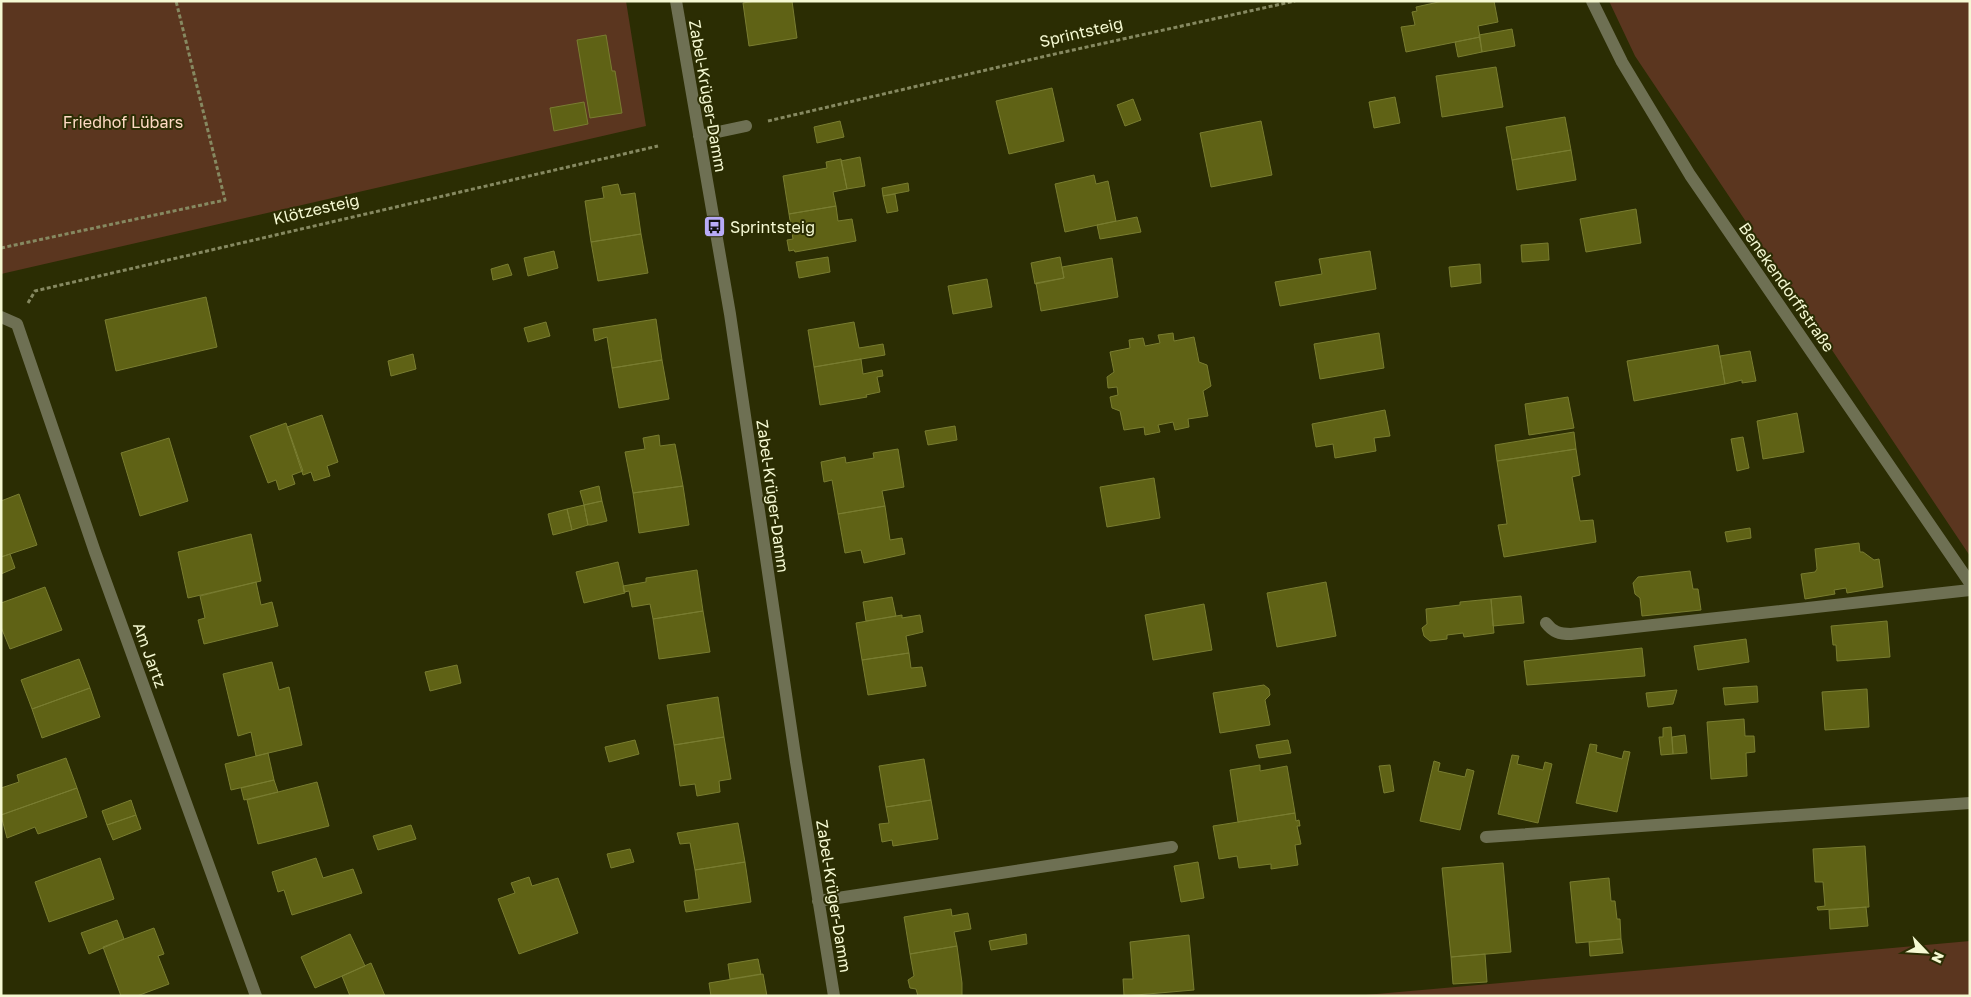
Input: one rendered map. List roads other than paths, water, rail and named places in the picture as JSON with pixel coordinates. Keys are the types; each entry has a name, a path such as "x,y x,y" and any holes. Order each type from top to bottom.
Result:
{"street":[{"name":"Zabel-Krüger-Damm","path":"676,1 730,314 834,996"},
{"name":"Benekendorffstraße","path":"1592,1 1622,62 1690,175 1970,583"},
{"path":"699,136 746,126"},
{"name":"Am Jartz","path":"1,316 17,324 95,552 256,996"},
{"path":"1546,623 1552,630 1560,634 1571,634 1970,590"},
{"path":"1486,837 1970,803"},
{"path":"818,901 1172,847"}],"place":[{"name":"Sprintsteig","path":"714,227"}],"park label":[{"name":"Friedhof Lübars","path":"123,122"}]}
